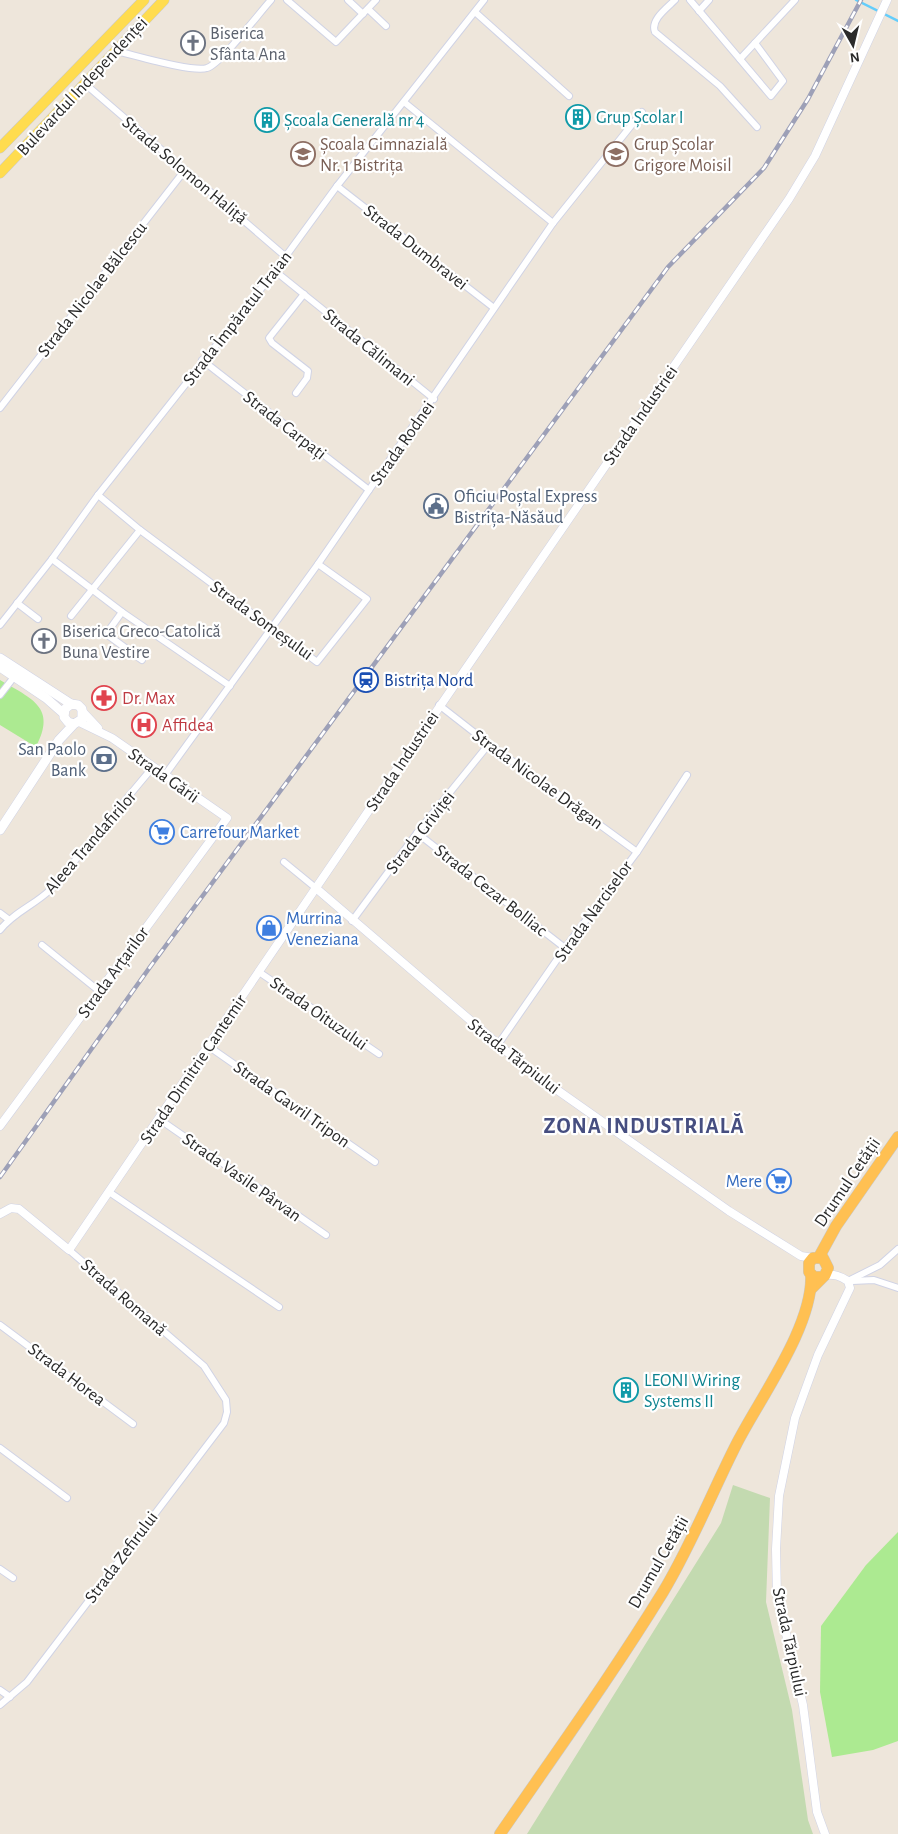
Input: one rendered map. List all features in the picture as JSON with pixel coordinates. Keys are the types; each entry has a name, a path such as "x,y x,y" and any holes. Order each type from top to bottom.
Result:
{"highway":[{"name":"Drumul Cetății","path":"500,1834 581,1718 664,1591 703,1517 737,1443 791,1345 804,1316 812,1288 826,1270 826,1246 836,1226 898,1137"}],"main road":[{"name":"Bulevardul Independenței","path":"0,148 144,0"},
{"name":"Bulevardul Independenței","path":"0,173 164,0"},
{"name":"Strada Gării","path":"0,658 71,704 78,705 83,712"},
{"name":"Strada Gării","path":"0,667 70,720"},
{"path":"0,830 59,740 70,720 71,704"},
{"path":"70,720 83,712"}],"street":[{"path":"116,50 194,69 207,68 218,60 270,0"},
{"path":"287,0 336,42 376,0"},
{"path":"348,0 386,26"},
{"name":"Strada Împăratul Traian","path":"0,625 202,360 286,257 337,186 484,0"},
{"path":"675,0 655,21 653,28 655,32 720,86 757,126"},
{"path":"690,0 771,96 784,81 755,43"},
{"path":"699,11 709,0"},
{"path":"740,59 795,0"},
{"name":"Strada Industriei","path":"317,889 439,705 789,199 815,156 886,3"},
{"path":"475,12 569,96"},
{"name":"Strada Solomon Haliță","path":"84,83 286,257"},
{"path":"404,102 553,223"},
{"name":"Strada Rodnei","path":"165,775 318,564 368,490 434,399 553,223 642,112"},
{"name":"Strada Nicolae Bălcescu","path":"0,408 184,170"},
{"name":"Strada Dumbravei","path":"337,186 494,308"},
{"name":"Strada Călimani","path":"275,271 434,399"},
{"path":"296,393 307,378 308,372 272,343 269,338 304,294"},
{"name":"Strada Carpați","path":"202,360 368,490"},
{"name":"Strada Someșului","path":"98,495 140,530 317,662 367,599 318,564"},
{"path":"71,616 140,530"},
{"path":"52,559 122,612 230,686"},
{"path":"17,603 38,619"},
{"path":"122,612 109,630 109,636 142,660"},
{"path":"0,695 14,676"},
{"name":"Strada Nicolae Drăgan","path":"439,705 489,744 637,852"},
{"name":"Strada Gării","path":"83,712 101,731 227,818"},
{"name":"Strada Gării","path":"70,720 101,731"},
{"name":"Strada Griviței","path":"352,921 417,833 489,744"},
{"name":"Aleea Trandafirilor","path":"0,930 8,919 40,900 51,890 153,767"},
{"name":"Strada Narciselor","path":"497,1046 565,948 637,852 687,775"},
{"name":"Strada Arțarilor","path":"0,1126 227,818"},
{"name":"Strada Cezar Bolliac","path":"417,833 565,948"},
{"path":"284,862 317,889"},
{"name":"Strada Tărpiului","path":"317,889 497,1046 729,1211 800,1256 826,1270 849,1294 832,1322 814,1363 794,1418 780,1496 776,1549 777,1596 803,1706 817,1812 825,1834"},
{"name":"Strada Dimitrie Cantemir","path":"69,1250 317,889"},
{"path":"0,913 8,919"},
{"path":"42,945 99,991"},
{"name":"Strada Oituzului","path":"259,972 379,1054"},
{"name":"Strada Gavril Tripon","path":"208,1046 375,1162"},
{"name":"Strada Vasile Pârvan","path":"159,1119 326,1235"},
{"path":"109,1192 279,1307"},
{"name":"Strada Romană","path":"0,1214 11,1208 19,1209 31,1217 204,1366 226,1400"},
{"path":"826,1270 880,1265 898,1249"},
{"path":"826,1270 874,1280 898,1288"},
{"name":"Strada Horea","path":"0,1325 133,1424"},
{"name":"Strada Zefirului","path":"0,1705 27,1682 224,1423 227,1412 226,1400"},
{"path":"0,1448 67,1498"},
{"path":"0,1569 13,1578"},
{"path":"0,1690 10,1697"}],"green space":[{"path":"0,680 31,699 42,713 44,722 36,747 0,725"},
{"path":"733,1485 770,1498 766,1602 792,1710 808,1820 813,1834 527,1834 721,1523"},
{"path":"898,1532 898,1741 873,1750 832,1757 820,1692 821,1626 866,1565"}],"waterway":[{"path":"856,0 898,21"}],"railway":[{"path":"0,1177 150,967 668,267 764,168 808,99 861,0"}],"place":[{"name":"Biserica Sfânta Ana","path":"193,43"},
{"name":"Grup Școlar I","path":"578,117"},
{"name":"Școala Generală nr 4","path":"267,120"},
{"name":"Școala Gimnazială Nr. 1 Bistrița","path":"303,154"},
{"name":"Grup Școlar Grigore Moisil","path":"616,154"},
{"name":"Oficiu Poștal Express Bistrița-Năsăud","path":"436,506"},
{"name":"Biserica Greco-Catolică Buna Vestire","path":"44,641"},
{"name":"Bistrița Nord","path":"366,680"},
{"name":"Dr. Max","path":"104,698"},
{"name":"Affidea","path":"144,725"},
{"name":"San Paolo Bank","path":"104,759"},
{"name":"Carrefour Market","path":"162,832"},
{"name":"Murrina Veneziana","path":"269,928"},
{"name":"Mere","path":"779,1181"},
{"name":"LEONI Wiring Systems II","path":"626,1390"}],"district":[{"name":"ZONA INDUSTRIALĂ","path":"644,1125"}]}
